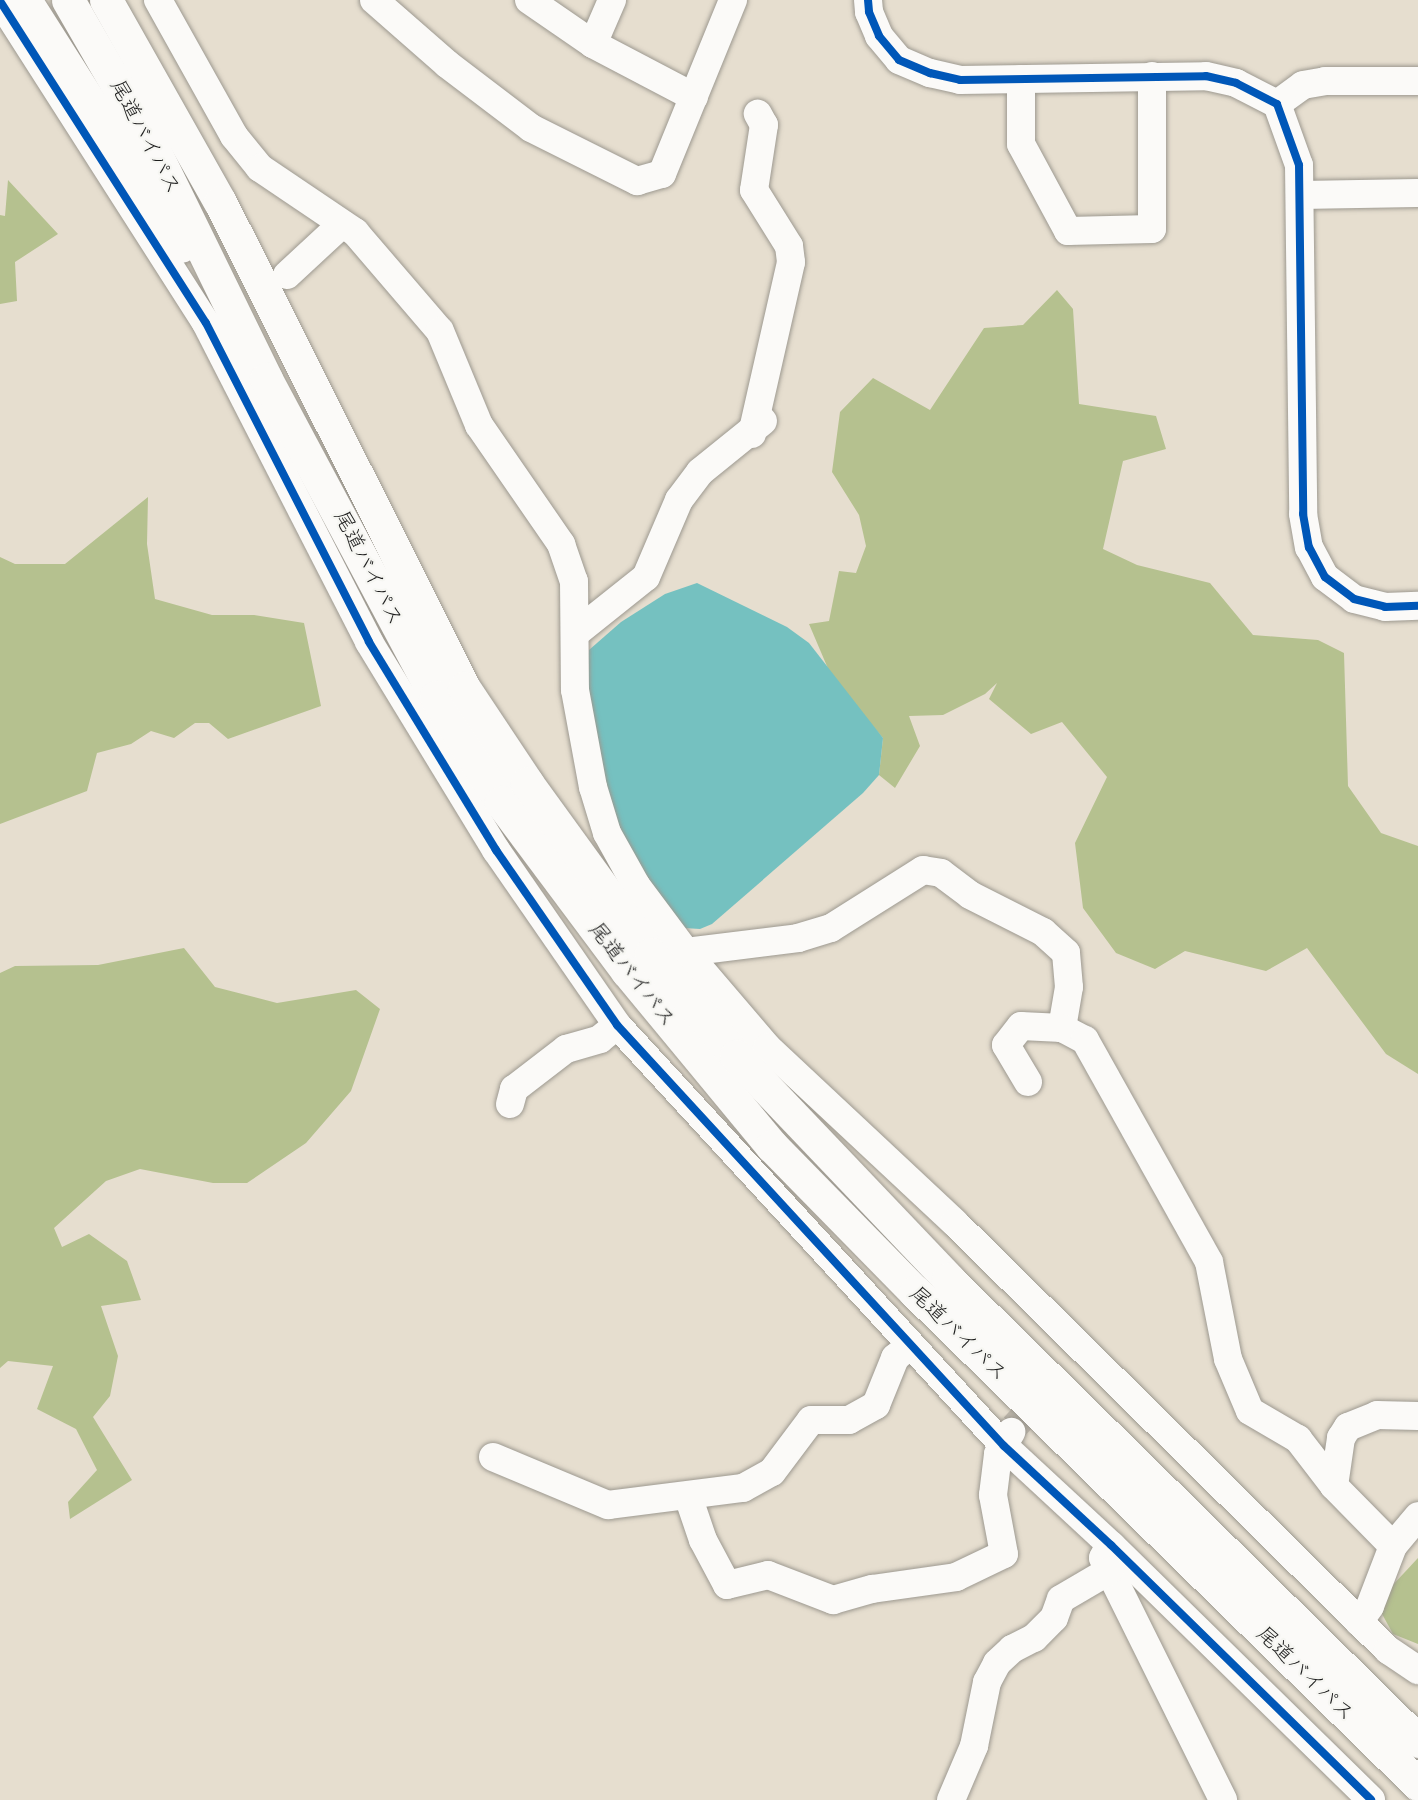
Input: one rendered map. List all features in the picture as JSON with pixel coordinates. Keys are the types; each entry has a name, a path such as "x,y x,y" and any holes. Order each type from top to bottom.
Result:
{"highway":[{"path":"25,0 266,379"},
{"name":"尾道バイパス","path":"68,0 151,144 266,379 436,697 501,802 693,1055 772,1146 915,1292 1418,1784"},
{"name":"尾道バイパス","path":"106,0 220,202 464,688 527,783 651,954 736,1056 948,1279 1418,1741"},
{"path":"122,0 220,202"}],"street":[{"path":"158,0 234,136 260,168 355,232 440,332 479,425 561,544 574,581 577,632 575,690 593,787 607,833 636,885 686,952 767,1047 1078,1359 1388,1650 1418,1670"},
{"path":"374,0 447,64 531,128 637,181 662,174 733,0"},
{"path":"530,0 593,44 694,97"},
{"path":"593,44 612,0"},
{"path":"868,0 869,12 879,36 899,60 960,80 1206,76 1236,83 1277,104 1299,165 1303,514 1309,547 1325,577 1354,599 1385,607 1418,606"},
{"path":"0,1 206,323 369,642 496,850 617,1025 910,1345 1009,1436 1110,1558 1371,1800"},
{"path":"1021,79 1021,144 1068,231 1152,229 1152,76"},
{"path":"1277,104 1302,85 1324,81 1418,81"},
{"path":"577,632 646,577 679,500 700,472 760,425 791,262 789,246 754,190 764,125 758,114"},
{"path":"1300,195 1418,193"},
{"path":"287,275 342,224"},
{"path":"686,952 798,938 831,928 923,870 940,873 970,895 1043,932 1066,953 1069,987 1062,1028"},
{"path":"510,1104 514,1089 566,1049 600,1039 617,1025"},
{"path":"1028,1082 1005,1045 1021,1026 1062,1028 1085,1040 1209,1262 1228,1359 1250,1411 1298,1438 1334,1486 1393,1546"},
{"path":"493,1457 608,1505 743,1488 772,1472 811,1420 849,1420 876,1404 895,1358 910,1345"},
{"path":"1334,1486 1341,1438 1348,1427 1377,1415 1418,1416"},
{"path":"688,1496 703,1540 727,1585 768,1575 833,1600 872,1589 956,1577 1004,1554 993,1495 998,1454 1009,1436"},
{"path":"1359,1622 1370,1606 1393,1546 1418,1516"},
{"path":"951,1800 974,1746 987,1682 997,1663 1012,1649 1034,1638 1054,1618 1061,1599 1110,1558"},
{"path":"1110,1558 1222,1800"}],"green space":[{"path":"8,180 58,234 15,262 17,301 0,304 0,215 5,216"},
{"path":"1057,290 1073,309 1079,404 1156,416 1166,449 1123,461 1103,549 1137,565 1210,583 1253,635 1318,640 1344,653 1348,786 1381,833 1418,846 1418,1074 1386,1054 1307,948 1266,971 1185,951 1155,969 1116,953 1083,908 1075,843 1107,777 1062,722 1031,734 989,699 997,683 985,694 943,715 909,716 920,746 895,788 879,775 883,738 832,678 809,624 829,621 839,571 856,573 866,546 859,515 832,472 840,412 873,378 930,410 984,328 1023,325"},
{"path":"148,497 147,544 155,599 212,615 254,615 304,623 321,706 228,739 209,723 195,723 174,738 151,731 131,744 97,753 87,791 0,824 0,557 15,564 65,564"},
{"path":"184,948 215,987 277,1003 356,990 380,1009 351,1091 306,1143 247,1183 213,1183 140,1169 106,1181 54,1228 62,1247 89,1234 127,1261 141,1300 101,1306 118,1356 110,1396 93,1417 132,1480 70,1519 68,1502 97,1470 76,1429 37,1409 53,1366 8,1361 0,1368 0,973 15,966 98,965"},
{"path":"1418,1558 1418,1644 1393,1634 1376,1603"}],"water":[{"path":"697,583 787,627 809,643 883,738 879,775 863,793 712,924 700,929 684,928 616,835 584,673 589,650 621,622 665,594"}],"tunnel":[{"path":"1014,1427 1071,1366"}],"cycle path":[{"path":"868,0 869,12 879,36 899,60 930,73 960,80 1206,76 1236,83 1277,104 1299,165 1303,514 1309,547 1325,577 1354,599 1385,607 1418,606"},
{"path":"0,1 206,323 369,642 496,850 617,1025 1004,1446 1111,1545 1371,1800"}]}
